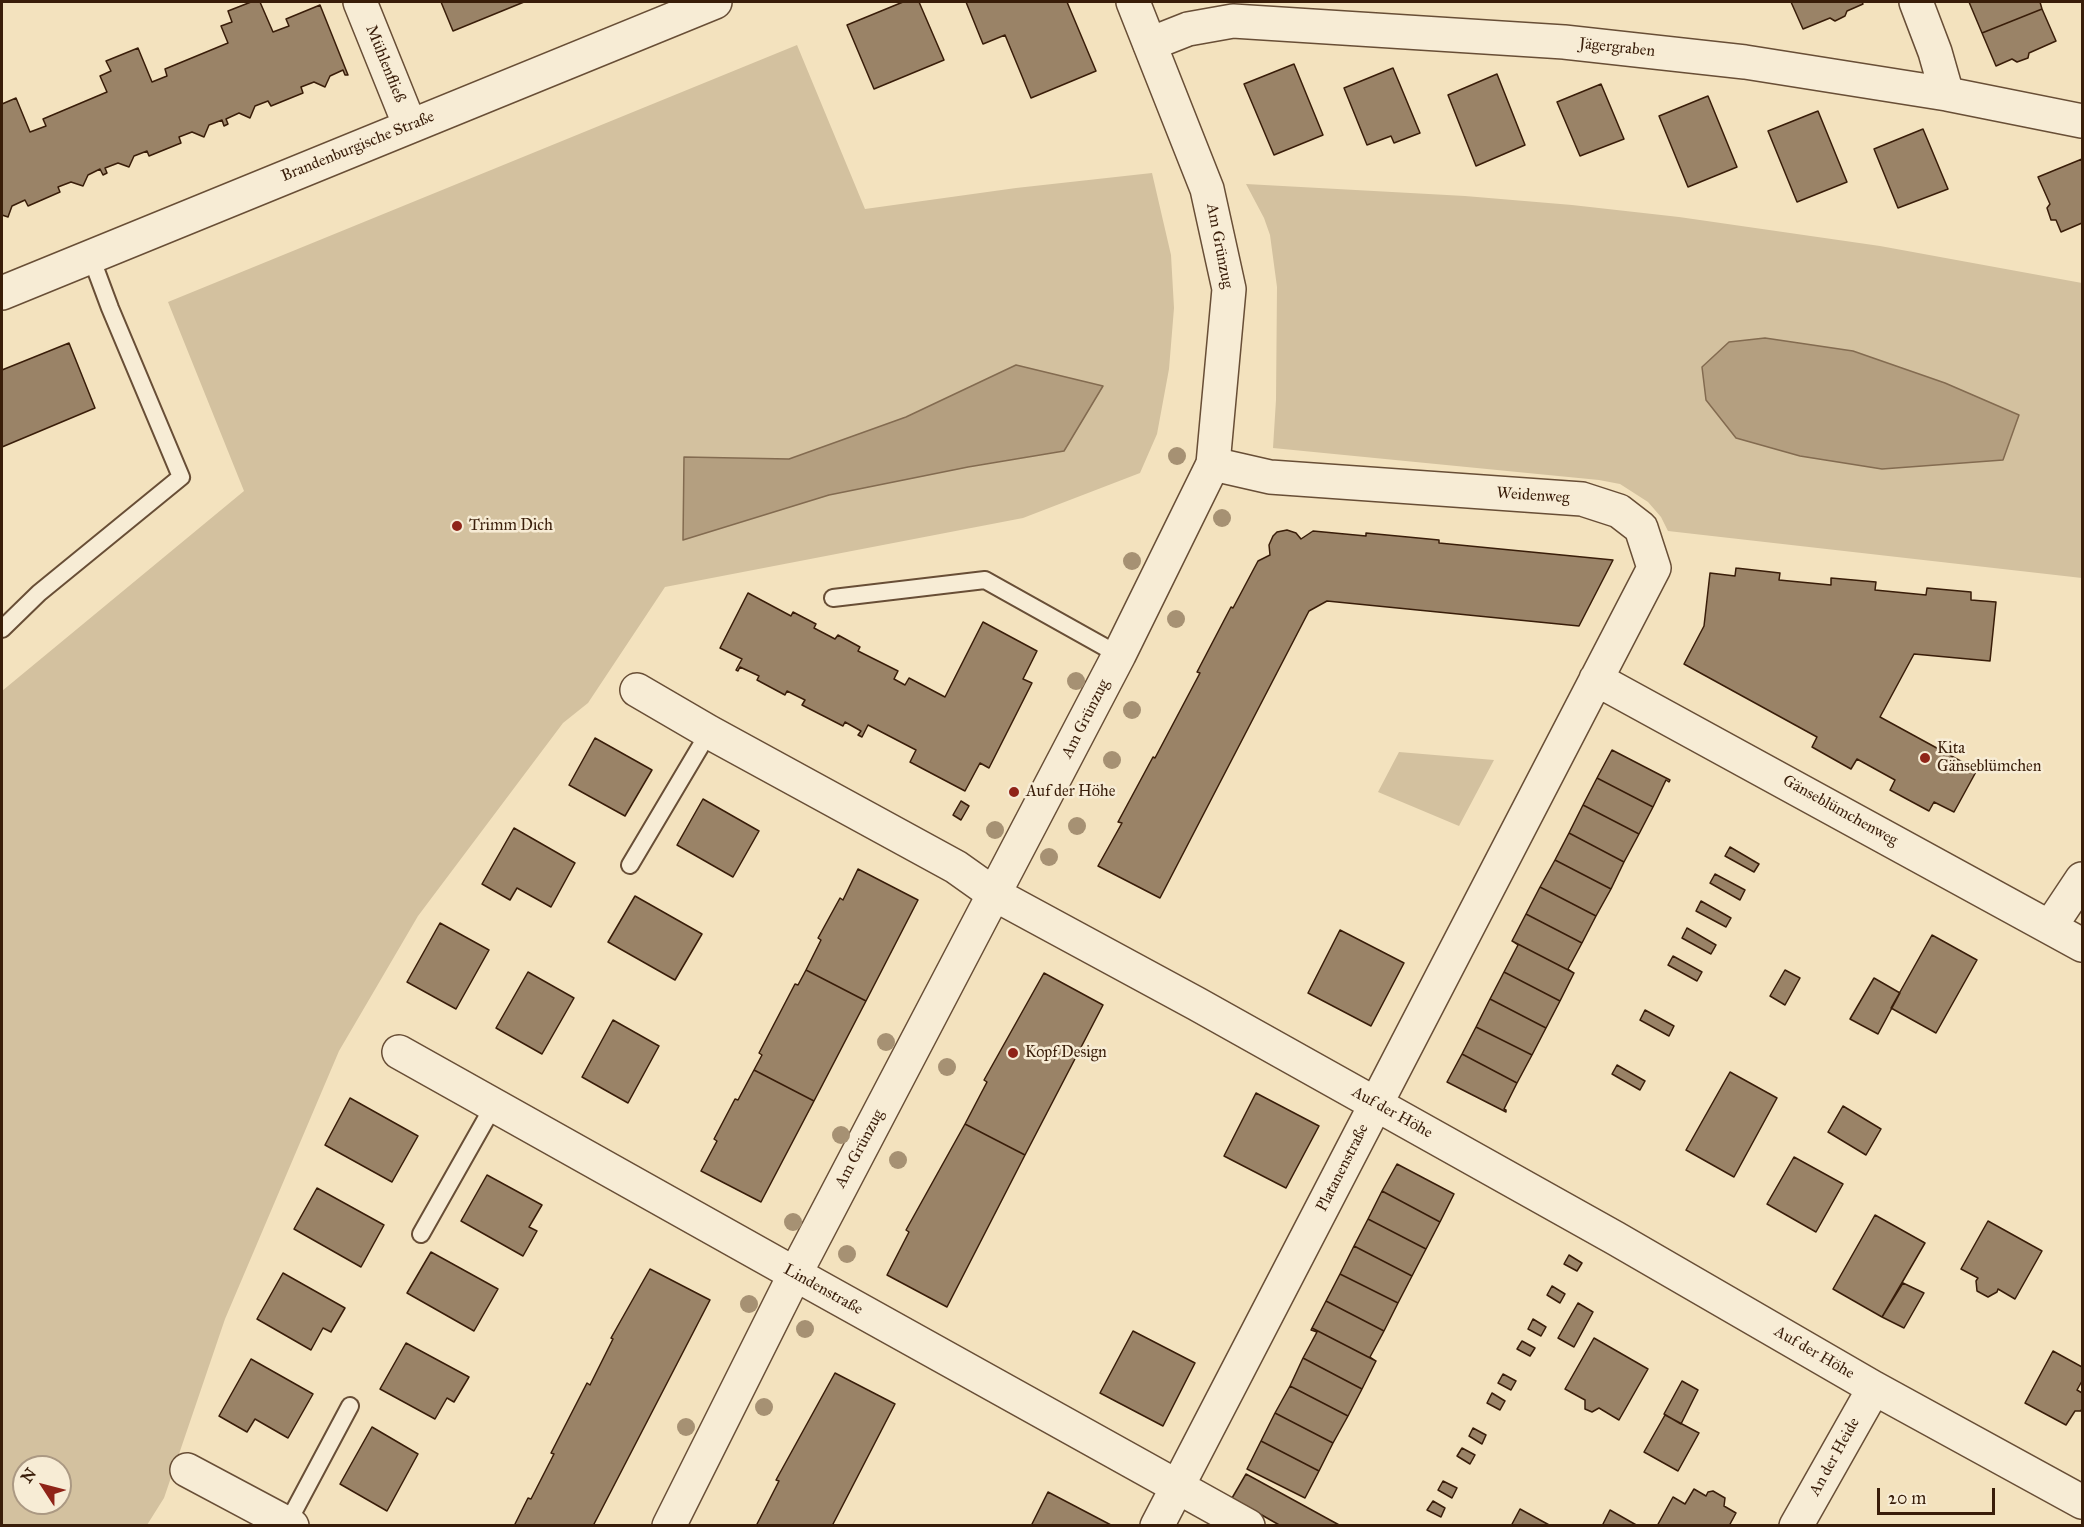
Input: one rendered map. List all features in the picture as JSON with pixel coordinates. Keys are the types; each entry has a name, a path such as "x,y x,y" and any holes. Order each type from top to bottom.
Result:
{"street":[{"name":"Mühlenfließ","path":"360,2 410,126"},
{"name":"Brandenburgische Straße","path":"2,293 715,2"},
{"name":"Am Grünzug","path":"669,1526 795,1274 1119,655 1213,464 1229,289 1208,189 1133,2"},
{"path":"1916,2 1935,52 1947,94"},
{"name":"Jägergraben","path":"1150,44 1188,29 1233,21 1564,42 1745,62 1947,94 2082,120"},
{"name":"Weidenweg","path":"1213,464 1270,477 1582,499 1619,512 1641,528 1654,568 1577,714"},
{"name":"Gänseblümchenweg","path":"1596,679 2082,945"},
{"name":"Auf der Höhe","path":"637,690 947,862 994,894 1059,927 1377,1104 1631,1247 1874,1388 2082,1502"},
{"name":"Platanenstraße","path":"1157,1526 1577,714"},
{"path":"2050,927 2082,879"},
{"name":"Lindenstraße","path":"399,1052 1248,1526"},
{"name":"An der Heide","path":"1796,1526 1874,1388"},
{"path":"187,1470 289,1525"}],"lane":[{"path":"2,629 39,593 181,477 91,257"},
{"path":"833,598 985,580 1119,655"},
{"path":"630,865 709,732"},
{"path":"421,1233 494,1105"},
{"path":"289,1525 350,1406"}],"shaded area":[{"path":"797,45 865,209 1016,188 1152,173 1171,255 1174,308 1169,369 1157,434 1140,473 1023,518 665,587 588,703 563,723 418,916 339,1051 225,1319 164,1498 147,1525 2,1526 2,691 244,491 168,302","holes":["1016,365 1064,451 968,467 829,495 683,540 684,457 789,459 906,417"]},
{"path":"1246,184 1465,196 1679,217 1880,246 2082,283 2082,578 1668,531 1661,517 1648,502 1620,484 1599,480 1273,448 1276,400 1277,287 1270,235 1264,218","holes":["1853,351 1945,383 2019,415 1882,469 1800,456 1736,438"]},
{"path":"1765,338 1853,351 1945,383 2019,415 2003,460 1882,469 1800,456 1736,438 1706,400 1702,367 1729,342"},
{"path":"1016,365 1103,386 1064,451 968,467 829,495 683,540 684,457 789,459 906,417"},
{"path":"1399,752 1494,760 1459,826 1378,792"}],"building":[{"path":"251,2 260,2 273,32 289,26 286,19 320,5 348,75 345,75 343,70 330,76 325,87 314,82 301,87 303,93 271,106 268,101 255,106 250,118 239,113 226,119 228,124 224,126 222,120 209,125 204,137 192,132 179,137 181,143 149,156 147,151 134,156 129,167 118,163 105,168 107,173 103,175 100,169 88,175 83,186 71,182 58,187 60,192 28,206 25,200 12,206 8,217 2,215 2,104 16,98 30,132 46,126 43,119 107,92 100,76 111,71 106,61 138,48 152,82 167,76 165,69 228,43 221,26 232,22 228,11"},
{"path":"441,2 524,2 453,31"},
{"path":"903,2 919,2 944,60 874,89 847,25"},
{"path":"966,2 1067,2 1096,71 1031,98 1005,35 983,44"},
{"path":"1791,2 1862,2 1863,4 1847,11 1845,16 1835,21 1830,18 1803,29"},
{"path":"1969,2 2040,2 2042,9 1982,33"},
{"path":"2042,9 2056,41 2029,53 2028,58 2017,62 2012,59 1996,66 1982,33"},
{"path":"1294,64 1323,135 1274,155 1244,84"},
{"path":"1393,68 1420,133 1394,143 1391,136 1367,145 1344,88"},
{"path":"1497,74 1525,145 1476,166 1448,95"},
{"path":"1601,84 1624,139 1580,156 1557,102"},
{"path":"1708,96 1737,167 1688,187 1659,116"},
{"path":"1818,111 1847,182 1797,202 1768,131"},
{"path":"1923,129 1948,189 1898,208 1874,149"},
{"path":"2082,159 2082,223 2061,232 2056,220 2051,220 2047,208 2050,204 2038,177"},
{"path":"69,343 95,408 2,447 2,370"},
{"path":"1287,530 1296,533 1301,539 1313,531 1366,536 1366,533 1439,540 1439,543 1613,560 1579,626 1327,601 1309,611 1160,898 1098,866 1122,823 1118,822 1200,673 1197,672 1231,607 1233,608 1258,561 1270,555 1269,545 1273,536 1277,532"},
{"name":"Kita Gänseblümchen","path":"1736,568 1780,573 1779,580 1831,585 1831,578 1876,582 1875,590 1926,595 1927,588 1971,592 1971,600 1996,602 1990,661 1914,654 1880,717 1977,770 1954,812 1934,802 1929,811 1890,790 1895,780 1857,759 1851,769 1812,747 1817,737 1684,664 1704,626 1710,573 1735,576"},
{"path":"748,593 791,616 793,612 816,624 814,628 835,639 838,635 860,647 858,651 898,671 894,679 905,685 909,678 945,697 983,622 1037,651 1023,679 1032,683 989,768 980,763 965,791 910,762 916,750 868,725 862,737 858,735 861,731 845,722 843,726 802,705 805,700 787,691 785,695 757,680 759,676 740,667 738,671 736,670 742,659 720,648"},
{"path":"595,738 652,770 625,816 569,785"},
{"path":"1612,750 1670,780 1669,782 1666,780 1653,807 1597,778"},
{"path":"1597,778 1653,807 1639,834 1583,805"},
{"path":"703,799 759,831 733,877 677,845"},
{"path":"961,801 969,806 961,820 953,815"},
{"path":"1583,805 1639,834 1624,862 1569,833"},
{"path":"514,828 575,863 551,907 517,888 510,900 482,884"},
{"path":"1569,833 1624,862 1611,889 1555,860"},
{"path":"1730,847 1759,864 1754,872 1725,856"},
{"path":"1555,860 1611,889 1596,916 1540,887"},
{"path":"858,869 918,900 866,1001 806,970 821,940 818,938 840,898 843,900"},
{"path":"1715,874 1745,890 1740,900 1710,883"},
{"path":"1540,887 1596,916 1582,943 1526,914"},
{"path":"635,896 702,934 675,980 608,942"},
{"path":"1701,901 1731,918 1726,927 1696,911"},
{"path":"1526,914 1582,943 1568,969 1574,973 1512,941"},
{"path":"440,923 489,950 456,1009 407,982"},
{"path":"1687,928 1716,945 1711,954 1682,938"},
{"path":"1340,930 1404,963 1371,1026 1308,993"},
{"path":"1932,935 1977,960 1936,1033 1891,1008"},
{"path":"1512,941 1574,973 1560,1001 1504,972 1518,945"},
{"path":"1673,956 1702,972 1697,981 1668,965"},
{"path":"806,970 866,1001 814,1101 754,1070 762,1055 759,1053 795,984 798,985"},
{"path":"1785,970 1800,978 1785,1005 1770,996"},
{"path":"528,972 574,998 542,1054 496,1028"},
{"path":"1504,972 1560,1001 1546,1028 1490,999"},
{"path":"1044,973 1103,1005 1025,1155 965,1124 987,1082 984,1080"},
{"path":"1874,978 1900,993 1878,1034 1850,1019"},
{"path":"1490,999 1546,1028 1532,1055 1476,1027"},
{"path":"1645,1010 1674,1026 1669,1036 1640,1020"},
{"path":"613,1020 659,1046 628,1103 582,1077"},
{"path":"1476,1027 1532,1055 1517,1083 1462,1054"},
{"path":"1462,1054 1517,1083 1504,1109 1506,1112 1447,1082"},
{"path":"1617,1065 1645,1081 1640,1090 1612,1074"},
{"path":"754,1070 814,1101 761,1202 701,1171 717,1141 714,1139 735,1099 738,1100"},
{"path":"1730,1072 1777,1098 1734,1177 1686,1150"},
{"path":"1256,1093 1319,1126 1286,1188 1224,1156"},
{"path":"350,1098 418,1136 392,1182 325,1145"},
{"path":"1843,1106 1881,1129 1866,1155 1828,1132"},
{"path":"965,1124 1025,1155 947,1307 887,1275 909,1232 906,1230"},
{"path":"1794,1157 1843,1184 1816,1232 1767,1204"},
{"path":"1397,1164 1454,1194 1440,1222 1382,1191"},
{"path":"487,1175 542,1205 529,1227 537,1231 523,1256 461,1221"},
{"path":"317,1188 384,1225 361,1267 294,1229"},
{"path":"1382,1191 1440,1222 1426,1249 1368,1219"},
{"path":"1875,1215 1925,1243 1882,1317 1833,1289"},
{"path":"1368,1219 1426,1249 1412,1276 1354,1246"},
{"path":"1988,1221 2042,1251 2015,1299 1998,1289 1988,1297 1977,1291 1978,1278 1961,1269"},
{"path":"1354,1246 1412,1276 1398,1303 1340,1274"},
{"path":"431,1252 498,1289 474,1331 407,1293"},
{"path":"1569,1255 1582,1263 1577,1271 1564,1264"},
{"path":"650,1269 710,1300 593,1526 514,1526 528,1498 531,1499 554,1454 551,1453 587,1383 590,1385 613,1339 611,1338"},
{"path":"283,1273 345,1308 331,1332 323,1328 311,1350 257,1319"},
{"path":"1340,1274 1398,1303 1384,1331 1326,1301"},
{"path":"1903,1283 1924,1293 1904,1328 1882,1317"},
{"path":"1552,1286 1565,1294 1560,1303 1547,1295"},
{"path":"1326,1301 1384,1331 1370,1357 1376,1361 1312,1328"},
{"path":"1578,1303 1593,1312 1574,1347 1558,1338"},
{"path":"1533,1319 1546,1327 1541,1336 1528,1329"},
{"path":"1312,1328 1376,1361 1362,1389 1303,1358 1317,1332 1311,1330"},
{"path":"1133,1331 1195,1363 1163,1426 1100,1393"},
{"path":"1594,1338 1648,1369 1619,1420 1599,1408 1592,1412 1585,1409 1585,1400 1565,1389"},
{"path":"1522,1341 1535,1348 1530,1356 1517,1349"},
{"path":"406,1343 469,1377 454,1402 447,1398 435,1419 380,1389"},
{"path":"2053,1351 2082,1367 2082,1381 2077,1390 2082,1393 2082,1408 2081,1411 2075,1411 2066,1425 2025,1403"},
{"path":"1303,1358 1362,1389 1348,1416 1290,1386"},
{"path":"251,1359 313,1394 288,1438 255,1419 247,1432 219,1416"},
{"path":"835,1373 895,1404 832,1526 756,1526 779,1481 776,1480"},
{"path":"1503,1374 1516,1381 1511,1390 1498,1383"},
{"path":"1682,1381 1698,1390 1681,1424 1664,1414"},
{"path":"1290,1386 1348,1416 1333,1443 1275,1413"},
{"path":"1492,1393 1505,1401 1500,1410 1487,1403"},
{"path":"1275,1413 1333,1443 1319,1471 1261,1441"},
{"path":"1665,1415 1699,1433 1678,1471 1644,1452"},
{"path":"372,1427 418,1454 387,1511 340,1484"},
{"path":"1473,1428 1486,1435 1482,1444 1469,1436"},
{"path":"1261,1441 1319,1471 1305,1498 1247,1469"},
{"path":"1462,1448 1475,1455 1470,1464 1457,1456"},
{"path":"1246,1474 1341,1526 1281,1526 1232,1498"},
{"path":"1443,1481 1457,1488 1452,1498 1438,1490"},
{"path":"1694,1489 1706,1496 1708,1492 1713,1491 1725,1498 1724,1506 1736,1513 1729,1526 1657,1526 1673,1497 1685,1504"},
{"path":"1048,1492 1111,1525 1031,1526"},
{"path":"1433,1501 1445,1508 1441,1517 1427,1510"},
{"path":"1520,1509 1551,1526 1511,1526"},
{"path":"1610,1510 1638,1526 1602,1526"}],"place":[{"name":"Trimm Dich","path":"457,526"},
{"name":"Kita Gänseblümchen","path":"1925,758"},
{"name":"Auf der Höhe","path":"1014,792"},
{"name":"Kopf Design","path":"1013,1053"}]}
